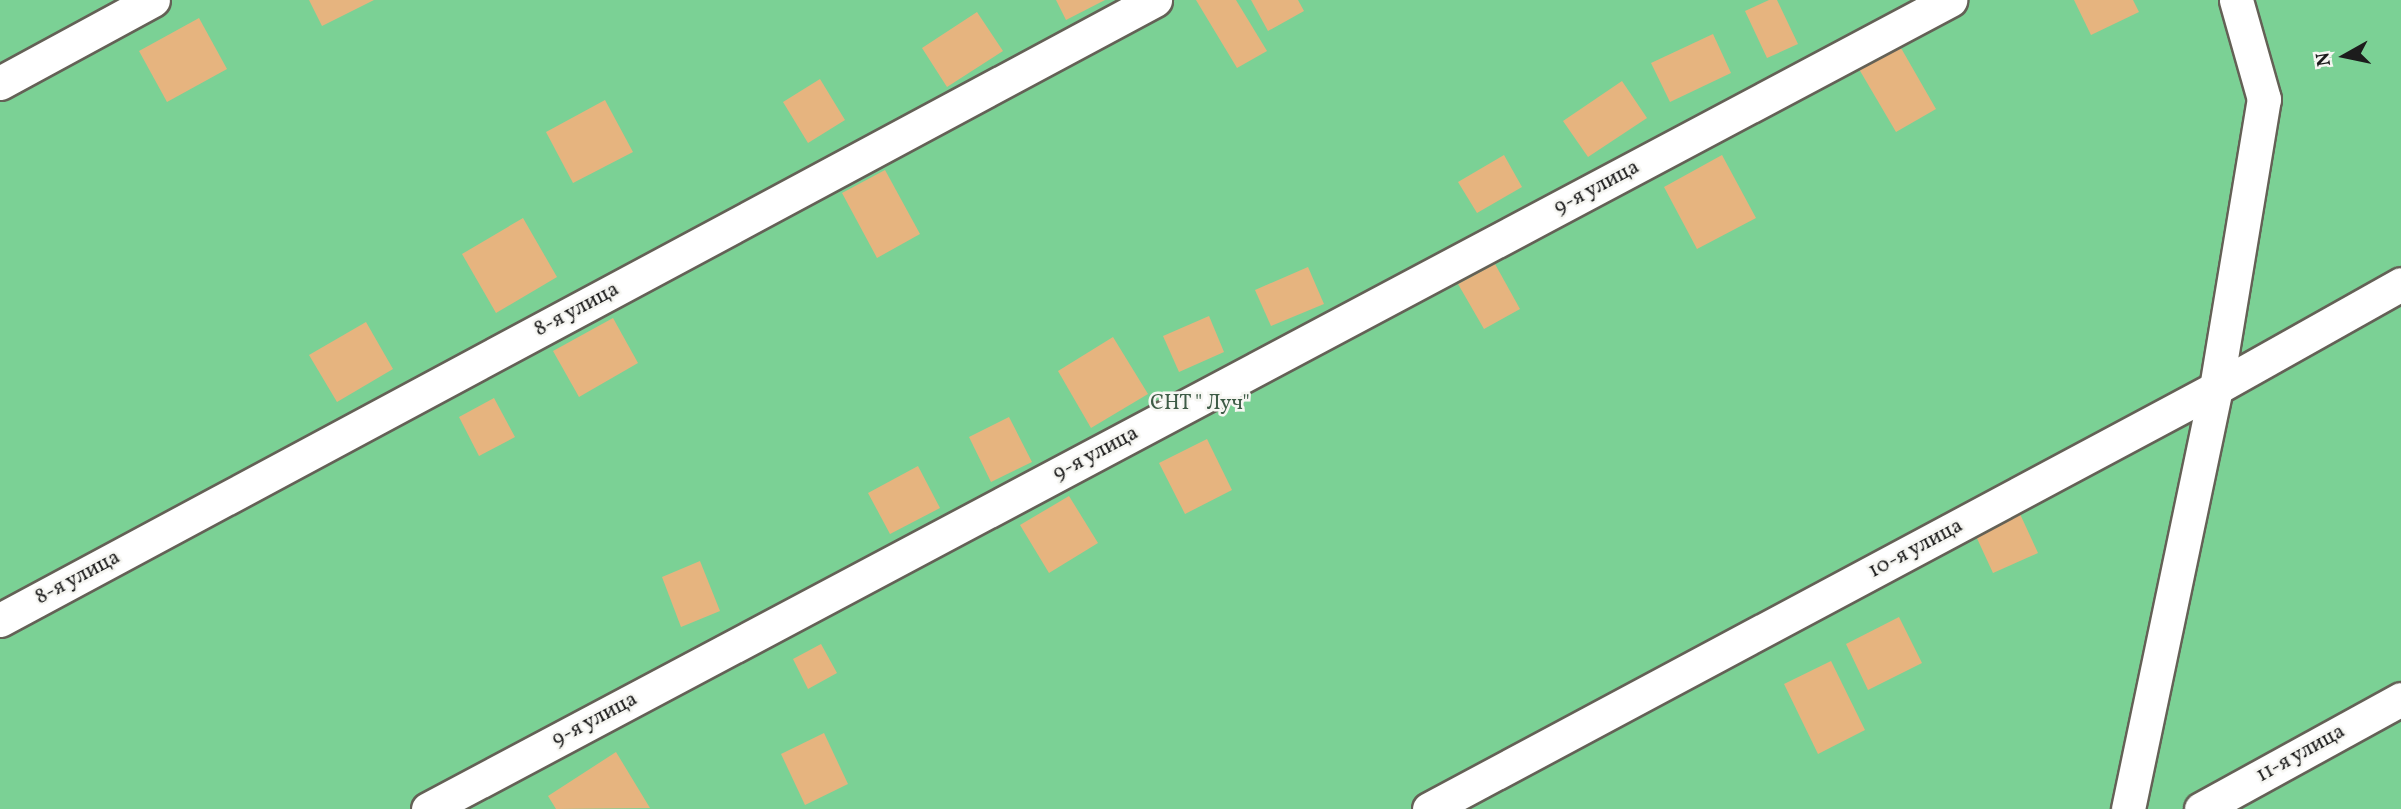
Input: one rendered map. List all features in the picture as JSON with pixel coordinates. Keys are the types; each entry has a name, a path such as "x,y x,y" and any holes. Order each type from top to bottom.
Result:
{"street":[{"path":"0,83 153,0"},
{"name":"8-я улица","path":"0,620 1155,0"},
{"name":"9-я улица","path":"428,809 1950,0"},
{"path":"2128,809 2216,388 2264,99 2236,0"},
{"name":"10-я улица","path":"1429,809 2216,388 2401,284"},
{"name":"11-я улица","path":"2201,809 2401,699"}],"green space":[{"name":"СНТ \" Луч\"","path":"0,0 2401,0 2401,809 0,809"}],"building":[{"path":"309,0 374,0 322,26"},
{"path":"1056,0 1105,0 1066,20"},
{"path":"1196,0 1236,0 1267,51 1237,68"},
{"path":"1251,0 1298,0 1304,11 1268,31"},
{"path":"1769,0 1777,0 1798,44 1767,58 1745,11"},
{"path":"2074,0 2133,0 2139,12 2091,35"},
{"path":"977,12 1003,51 947,87 922,48"},
{"path":"199,18 227,69 167,102 139,51"},
{"path":"1713,34 1731,73 1670,102 1651,63"},
{"path":"1897,41 1936,109 1896,132 1856,64"},
{"path":"820,79 845,120 808,143 783,102"},
{"path":"1622,81 1647,118 1588,157 1563,121"},
{"path":"605,100 633,152 573,183 546,132"},
{"path":"1504,155 1522,187 1477,213 1458,182"},
{"path":"1722,155 1756,218 1697,249 1664,187"},
{"path":"885,170 920,234 877,258 842,193"},
{"path":"523,218 557,277 496,313 462,254"},
{"path":"1495,264 1520,309 1484,329 1458,284"},
{"path":"1308,267 1324,304 1271,326 1255,290"},
{"path":"1209,316 1224,352 1179,372 1163,336"},
{"path":"613,318 638,363 579,397 553,351"},
{"path":"366,322 393,369 337,402 309,355"},
{"path":"1113,337 1148,394 1091,428 1058,371"},
{"path":"494,398 515,437 479,456 459,417"},
{"path":"1009,417 1032,462 991,482 969,437"},
{"path":"1207,439 1232,490 1185,514 1159,463"},
{"path":"918,466 940,508 890,534 868,493"},
{"path":"1069,496 1098,543 1049,573 1020,525"},
{"path":"2020,514 2038,553 1993,573 1975,534"},
{"path":"700,561 720,611 681,627 662,577"},
{"path":"1899,617 1922,663 1868,690 1846,644"},
{"path":"821,644 837,673 808,689 793,659"},
{"path":"1831,661 1865,730 1818,754 1784,684"},
{"path":"824,733 848,784 805,805 781,754"},
{"path":"616,752 650,808 556,809 548,796"}]}
